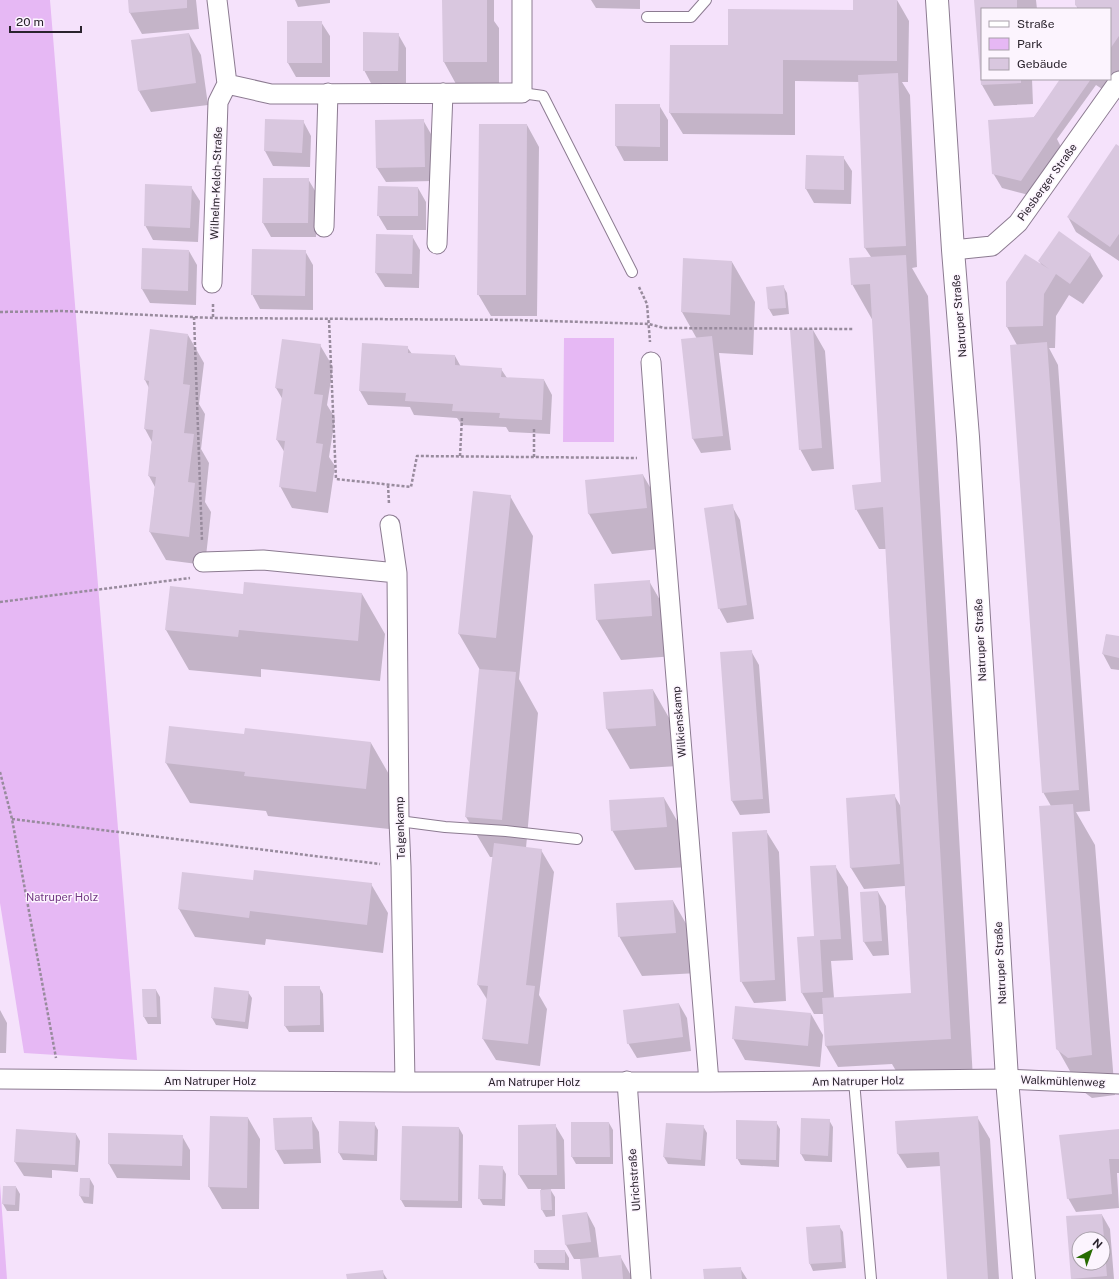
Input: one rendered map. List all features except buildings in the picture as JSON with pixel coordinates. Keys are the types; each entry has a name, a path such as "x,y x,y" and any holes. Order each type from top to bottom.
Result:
{"street":[{"name":"Wilhelm-Kelch-Straße","path":"212,284 218,102 226,84 217,0"},
{"path":"226,84 271,94 522,93 522,0"},
{"name":"Natruper Straße","path":"937,0 953,250 968,437 1007,1079 1024,1279"},
{"name":"Piesberger Straße","path":"953,250 992,246 1018,223 1119,81"},
{"path":"324,227 328,93"},
{"path":"438,244 443,93"},
{"name":"Wilkienskamp","path":"651,362 709,1082"},
{"name":"Telgenkamp","path":"390,525 397,574 405,1082"},
{"path":"203,562 263,560 397,574"},
{"name":"Am Natruper Holz","path":"0,1079 405,1082 709,1082 1007,1079"},
{"name":"Walkmühlenweg","path":"1007,1079 1119,1084"},
{"name":"Ulrichstraße","path":"627,1081 642,1279"}],"lane":[{"path":"647,17 691,17 706,0"},
{"path":"522,93 543,96 632,272"},
{"path":"400,821 445,827 506,831 578,839"},
{"path":"854,1081 871,1279"}],"path":[{"path":"632,272 647,304 651,362"},
{"path":"0,312 62,311 194,317 517,320 649,324 664,328 854,329"},
{"path":"0,602 198,578 203,562 194,317"},
{"path":"329,319 336,479 411,487 416,456 658,458"},
{"path":"460,456 462,417"},
{"path":"534,429 534,457"},
{"path":"0,772 12,819 60,1080"},
{"path":"12,819 402,867"}],"green space":[{"name":"Natruper Holz","path":"0,0 50,0 137,1060 24,1053 0,903"},
{"path":"564,338 614,338 614,442 563,442"},
{"path":"0,1184 7,1279 0,1279"}]}
